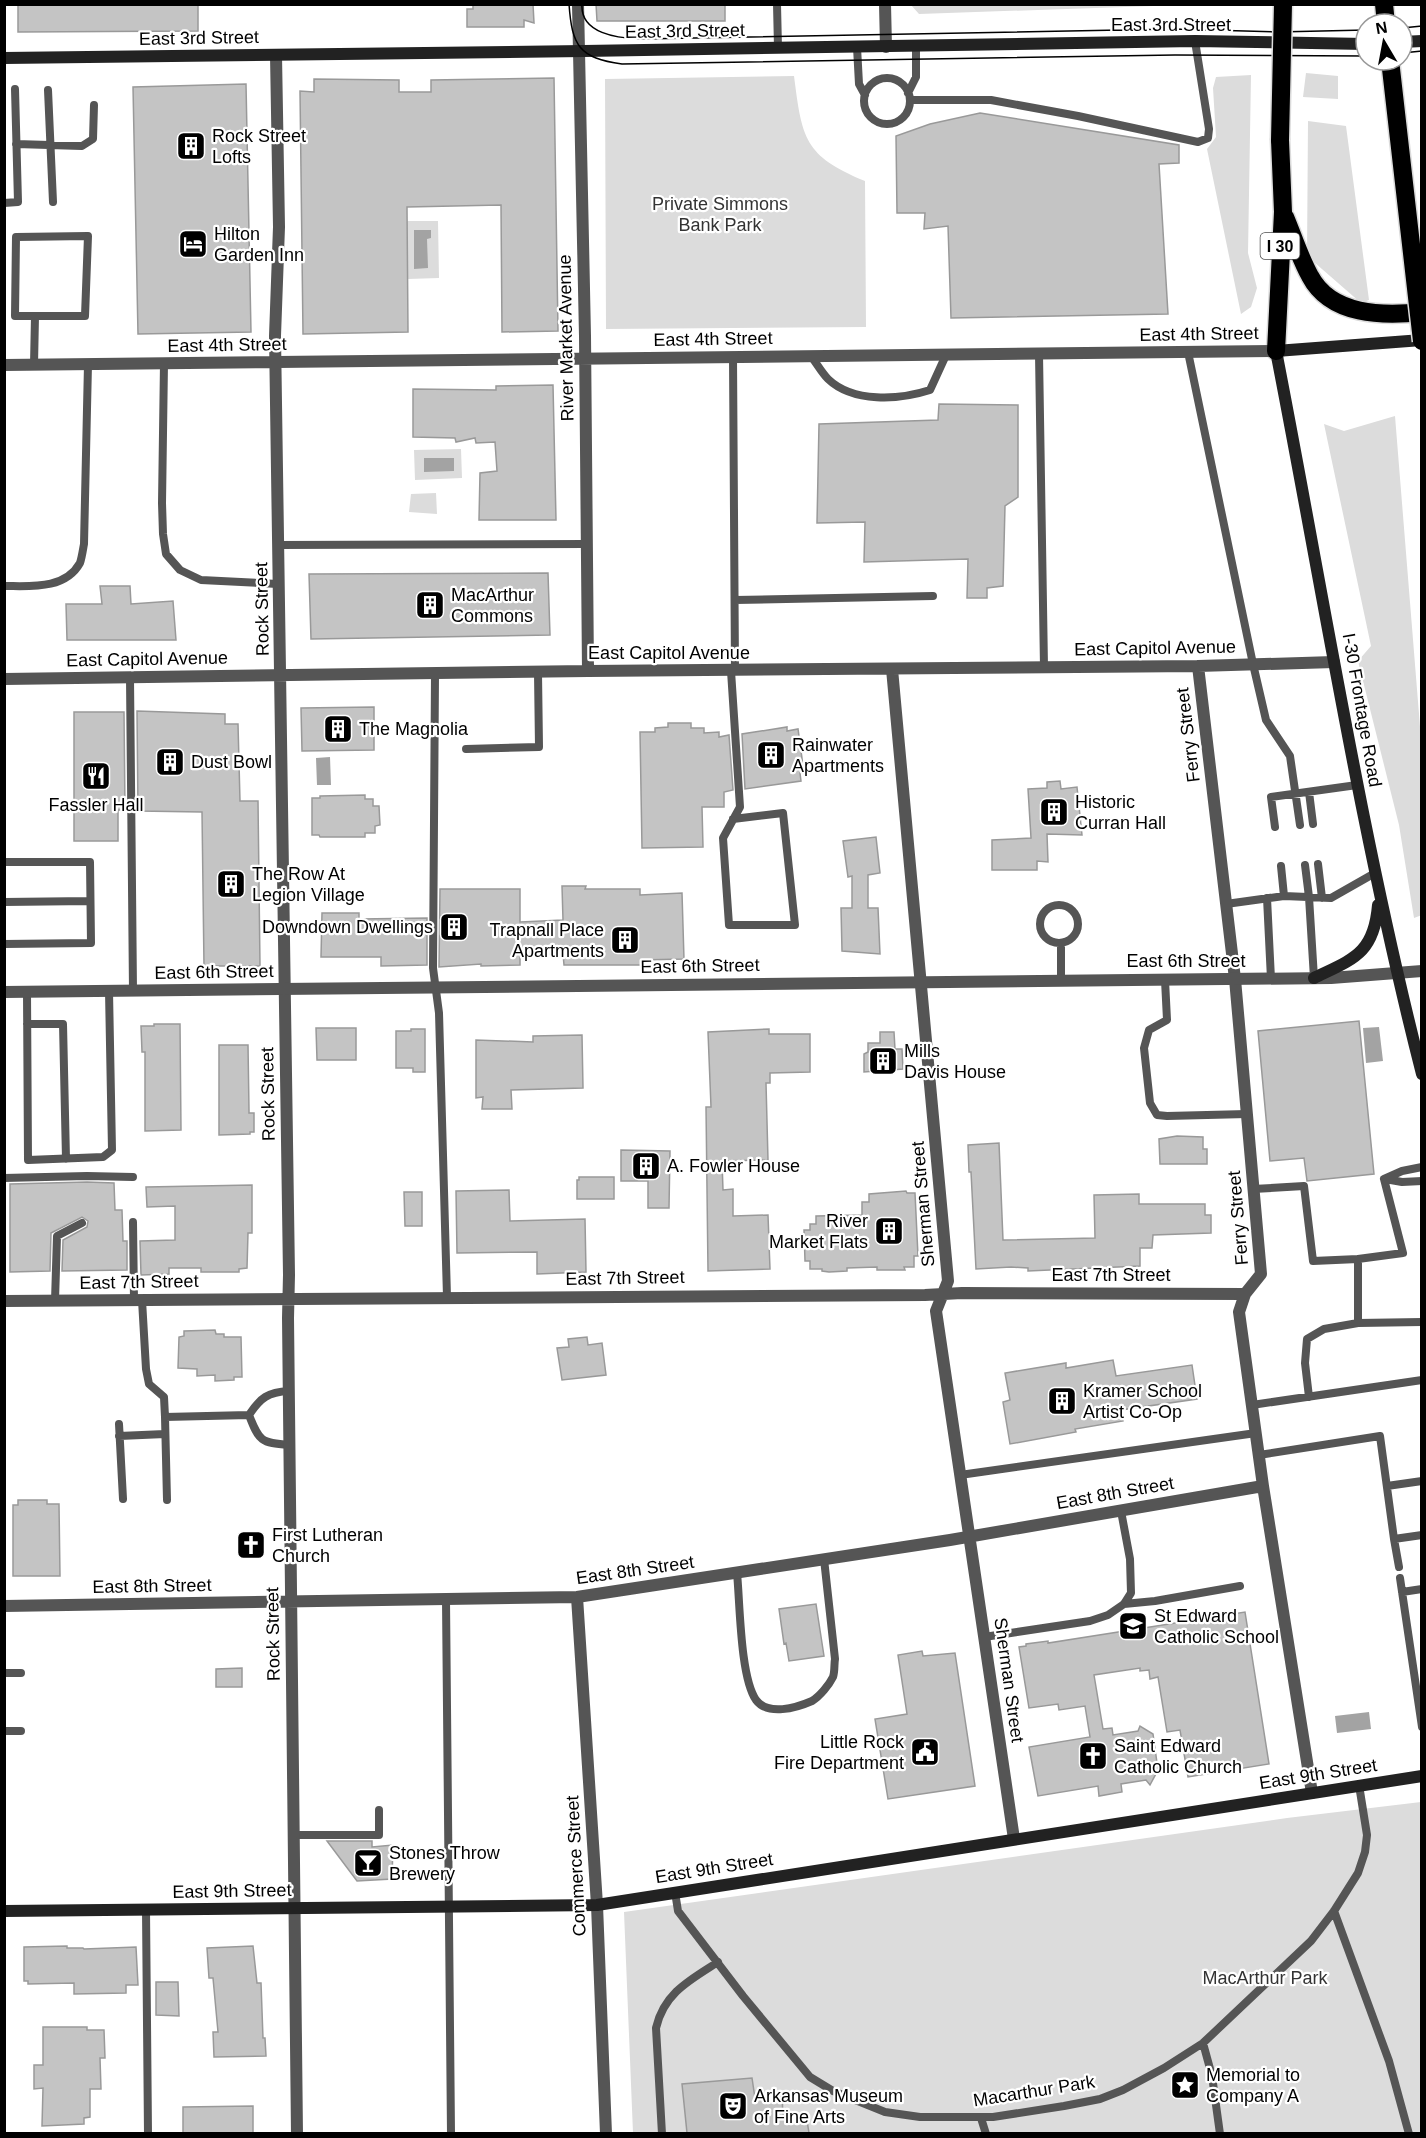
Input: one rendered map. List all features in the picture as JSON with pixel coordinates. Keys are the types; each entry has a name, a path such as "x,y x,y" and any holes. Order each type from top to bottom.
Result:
{"highway":[{"name":"I 30","path":"1276,351 1283,212 1280,140 1283,4"},
{"path":"1391,72 1422,341"},
{"path":"1283,212 1310,278 1324,294 1364,313 1392,315 1422,312"}],"main road":[{"name":"East 3rd Street","path":"4,58 1196,41 1354,44"},
{"name":"East 4th Street","path":"1276,351 1422,341"},
{"name":"I-30 Frontage Road","path":"1276,351 1357,785 1396,975 1422,1074"},
{"path":"1314,978 1353,958 1368,943 1376,925 1379,889"},
{"name":"East 9th Street","path":"4,1911 597,1905 1422,1776"}],"street":[{"name":"River Market Avenue","path":"578,4 588,671"},
{"path":"885,4 886,47"},
{"name":"Rock Street","path":"276,55 279,227 276,362 278,584 281,675 297,2133"},
{"name":"East 4th Street","path":"4,365 1276,351"},
{"name":"East Capitol Avenue","path":"4,679 1198,666 1335,662"},
{"name":"Ferry Street","path":"1198,666 1235,979 1261,1274 1245,1294 1239,1312 1263,1486 1312,1793"},
{"name":"Sherman Street","path":"892,669 948,1281 936,1311 1014,1839"},
{"name":"East 6th Street","path":"4,992 1314,978 1396,975 1422,971"},
{"name":"East 7th Street","path":"4,1301 962,1293 1245,1294"},
{"name":"East 8th Street","path":"4,1606 577,1597 969,1536 1263,1486"},
{"name":"Commerce Street","path":"577,1597 597,1905 606,2133"}],"lane":[{"path":"777,4 778,48"},
{"path":"909,96 991,100 1198,142 1208,138 1209,129 1196,41"},
{"path":"909,96 903,85 895,80 886,79 877,81 869,87 864,105 868,114 875,121 884,124 894,123 903,118 908,110 909,96 916,77 916,46"},
{"path":"857,47 859,84 865,95"},
{"path":"4,203 18,202 15,89"},
{"path":"48,90 53,202"},
{"path":"16,144 82,146 93,139 94,105"},
{"path":"88,236 85,316 35,316 15,316 16,237 88,236"},
{"path":"34,365 35,316"},
{"path":"1188,352 1266,720 1290,756 1300,825"},
{"path":"1040,354 1044,667"},
{"path":"811,356 828,379 849,393 878,397 913,395 930,390 946,355"},
{"path":"733,357 735,600 733,671 740,807 733,819 723,838 729,925 795,925 783,813 733,819"},
{"path":"164,363 163,524 166,554 180,570 201,580 278,584"},
{"path":"4,586 38,586 63,581 80,563 84,544 88,364"},
{"path":"278,545 586,544"},
{"path":"735,600 933,596"},
{"path":"466,749 539,747 538,673"},
{"path":"435,675 433,968 439,1013 447,1297"},
{"path":"130,678 133,991"},
{"path":"1275,827 1271,796 1357,785"},
{"path":"1309,792 1313,824"},
{"path":"4,862 90,862 91,943 4,944"},
{"path":"1318,864 1322,898"},
{"path":"1305,865 1314,978"},
{"path":"1281,866 1284,896"},
{"path":"1226,904 1284,896 1331,898 1375,873"},
{"path":"1267,898 1271,978"},
{"path":"4,902 90,901"},
{"path":"1052,905 1066,905 1073,909 1079,922 1073,937 1061,943 1046,939 1040,930 1040,917 1052,905"},
{"path":"1061,943 1061,980"},
{"path":"1165,980 1167,1020 1149,1030 1143,1048 1150,1103 1158,1114 1247,1114"},
{"path":"27,992 28,1160 102,1157 112,1150 109,991"},
{"path":"27,1024 63,1024 66,1159"},
{"path":"1384,1179 1402,1171 1422,1167"},
{"path":"4,1178 133,1177"},
{"path":"1253,1189 1304,1186 1313,1261 1358,1258 1403,1253 1384,1179"},
{"path":"1384,1179 1402,1182 1422,1181"},
{"path":"133,1222 138,1300 149,1384 164,1396 167,1500"},
{"path":"56,1301 57,1236 82,1224"},
{"path":"1358,1258 1358,1323"},
{"path":"1309,1397 1305,1363 1307,1339 1324,1329 1358,1323 1422,1322"},
{"path":"1252,1406 1422,1380"},
{"path":"249,1415 258,1400 277,1392 289,1391"},
{"path":"165,1417 249,1415"},
{"path":"249,1415 256,1433 267,1444 289,1445"},
{"path":"119,1424 123,1499"},
{"path":"960,1475 1256,1433"},
{"path":"120,1436 165,1434"},
{"path":"1259,1455 1380,1436 1399,1567"},
{"path":"1387,1486 1422,1481"},
{"path":"984,1637 1090,1621 1108,1615 1124,1604 1131,1593 1130,1559 1121,1510"},
{"path":"1394,1539 1422,1535"},
{"path":"737,1573 745,1665 751,1689 757,1701 767,1709 780,1709 813,1700 827,1687 834,1674 824,1559"},
{"path":"1400,1578 1421,1725"},
{"path":"1124,1604 1240,1586"},
{"path":"1402,1592 1422,1589"},
{"path":"446,1600 451,2133"},
{"path":"4,1673 21,1672"},
{"path":"4,1731 21,1731"},
{"name":"Macarthur Park","path":"675,1892 678,1911 743,1996 810,2077 833,2091 885,2112 920,2117 981,2118 1054,2108 1100,2099 1152,2075 1203,2043 1311,1941 1334,1911 1358,1873 1365,1852 1367,1835 1359,1785"},
{"path":"293,1835 378,1835 379,1810"},
{"path":"146,1910 148,2133"},
{"path":"1334,1911 1385,2050 1409,2133"},
{"path":"662,2133 656,2028 660,2012 668,1999 695,1976 718,1962"},
{"path":"1203,2043 1212,2076 1220,2133"},
{"path":"981,2118 986,2133"}],"green space":[{"path":"911,4 1212,4 919,14 911,5"},
{"path":"1306,73 1338,76 1338,99 1303,97"},
{"path":"1251,75 1248,253 1257,288 1251,307 1241,314 1207,149 1216,137 1213,88 1216,77"},
{"name":"Private Simmons Bank Park","path":"794,76 800,115 810,142 829,163 865,181 866,327 606,329 605,79"},
{"path":"1308,121 1346,126 1369,300 1361,303 1307,256"},
{"path":"407,221 438,221 439,278 408,279"},
{"path":"1395,416 1421,739 1422,915 1414,918 1399,825 1358,661 1371,646 1324,424 1344,431"},
{"path":"461,449 462,478 415,480 414,450"},
{"path":"436,493 437,514 409,512 411,494"},
{"name":"MacArthur Park","path":"1421,1802 1421,2133 633,2133 624,1912 1287,1818"}],"shaded area":[{"path":"414,230 431,230 431,238 427,239 428,268 414,269"},
{"path":"424,458 454,458 454,471 424,472"},
{"path":"330,757 331,785 317,785 316,758"},
{"path":"1379,1027 1383,1061 1366,1063 1363,1028"},
{"path":"1369,1712 1371,1729 1337,1733 1335,1716"}],"building":[{"path":"18,4 198,4 198,31 18,32"},
{"path":"473,4 533,4 534,23 524,20 524,27 467,27 467,9 473,9"},
{"path":"596,4 725,4 725,21 597,21"},
{"path":"554,78 558,331 502,332 501,205 407,207 408,332 303,334 300,91 314,92 314,79 399,80 399,92 431,92 431,80"},
{"path":"246,84 251,332 138,334 133,87"},
{"path":"980,113 1179,145 1179,163 1159,164 1168,314 951,318 948,226 924,229 925,213 897,213 896,136 930,124"},
{"path":"553,385 556,520 479,520 480,473 497,471 495,442 476,443 475,438 456,442 455,438 413,437 413,389 496,390 496,386"},
{"path":"939,404 1018,405 1018,497 1005,506 1003,586 987,588 987,598 967,598 968,559 864,562 865,522 817,523 819,424 938,420"},
{"name":"MacArthur Commons","path":"548,573 550,635 311,639 309,574"},
{"path":"100,586 130,586 131,604 173,601 176,640 67,640 66,604 102,604"},
{"name":"The Magnolia","path":"374,707 374,750 302,751 301,708"},
{"path":"137,711 225,714 225,724 238,724 240,801 258,801 260,966 204,966 202,812 138,811"},
{"name":"Fassler Hall","path":"74,712 124,712 125,810 118,810 118,841 74,841"},
{"path":"668,723 691,723 691,728 704,728 704,733 719,732 719,737 729,735 733,790 724,792 724,807 702,807 703,847 642,848 640,732 655,732 655,728 668,727"},
{"name":"Rainwater Apartments","path":"787,727 787,731 798,729 804,773 800,773 801,781 745,789 742,734"},
{"name":"Historic Curran Hall","path":"1060,781 1061,789 1077,787 1082,835 1047,834 1048,862 1037,861 1037,870 992,870 992,840 1031,838 1028,789 1047,788 1047,782"},
{"path":"365,795 365,799 373,799 373,806 379,806 380,825 375,826 375,833 365,833 365,837 312,835 312,798"},
{"path":"876,837 880,873 868,875 868,908 878,908 880,954 842,951 841,908 852,908 852,876 848,877 843,841"},
{"path":"562,886 586,886 585,889 640,889 640,895 682,893 684,959 641,960 641,965 564,965 563,954 520,955 520,965 481,966 481,964 439,967 440,889 520,889 520,922 563,920"},
{"path":"322,913 359,913 359,919 427,918 427,965 381,966 381,957 321,957"},
{"path":"1359,1021 1374,1174 1307,1181 1304,1158 1270,1161 1258,1031"},
{"path":"154,1024 180,1024 181,1130 145,1131 145,1052 142,1052 141,1026 154,1026"},
{"path":"316,1028 356,1028 356,1060 317,1060"},
{"path":"411,1029 425,1029 425,1072 413,1072 413,1068 396,1068 396,1031 411,1031"},
{"path":"769,1029 769,1034 810,1034 810,1072 770,1073 770,1083 766,1083 768,1160 722,1161 723,1190 733,1189 733,1216 768,1215 770,1269 708,1271 706,1107 711,1107 708,1032"},
{"name":"Mills Davis House","path":"880,1032 894,1032 895,1049 902,1049 903,1069 864,1072 864,1054 868,1052 868,1043 880,1043"},
{"path":"582,1035 583,1088 511,1090 512,1109 482,1109 483,1097 476,1098 476,1040 533,1042 533,1036"},
{"path":"219,1045 248,1045 249,1113 254,1113 254,1132 250,1134 219,1135"},
{"path":"1177,1136 1203,1137 1203,1149 1207,1149 1207,1164 1160,1164 1159,1139"},
{"path":"999,1143 1003,1240 1095,1238 1094,1195 1139,1194 1139,1204 1205,1204 1205,1215 1211,1215 1211,1233 1153,1235 1152,1248 1140,1248 1140,1266 1028,1271 1028,1268 1011,1267 976,1269 968,1145"},
{"name":"A. Fowler House","path":"621,1150 670,1151 669,1208 648,1208 648,1181 621,1181"},
{"path":"579,1177 614,1177 614,1199 577,1199"},
{"path":"114,1183 115,1210 122,1210 123,1241 127,1241 127,1270 62,1271 63,1240 87,1227 88,1221 82,1217 51,1233 50,1271 10,1272 10,1184"},
{"path":"252,1185 252,1233 248,1233 247,1268 239,1269 239,1272 201,1272 201,1268 169,1268 169,1274 141,1275 140,1241 175,1240 175,1206 147,1207 146,1187"},
{"path":"509,1190 510,1221 585,1219 586,1272 537,1274 537,1252 457,1253 456,1191"},
{"path":"906,1191 915,1193 918,1256 914,1256 914,1267 904,1267 905,1270 877,1270 877,1267 847,1268 847,1271 829,1272 822,1271 822,1269 810,1269 810,1261 805,1261 804,1230 810,1230 810,1224 816,1224 816,1216 862,1215 862,1202 869,1202 869,1194"},
{"path":"404,1192 422,1192 422,1226 405,1226"},
{"path":"215,1330 216,1334 224,1334 224,1337 241,1337 242,1377 215,1381 215,1375 197,1376 197,1369 178,1368 179,1337 184,1336 184,1331"},
{"path":"587,1337 588,1345 602,1343 606,1375 562,1380 557,1348 569,1347 568,1339"},
{"name":"Kramer School Artist Co-Op","path":"1113,1360 1116,1376 1192,1365 1197,1399 1121,1410 1123,1421 1010,1444 1003,1402 1010,1400 1005,1373 1066,1363 1066,1368"},
{"path":"18,1500 47,1500 47,1504 59,1504 60,1576 13,1576 13,1505 18,1505"},
{"path":"816,1604 824,1656 789,1661 779,1609"},
{"path":"1245,1612 1269,1764 1188,1777 1180,1730 1167,1732 1158,1677 1150,1679 1149,1670 1140,1671 1140,1668 1094,1675 1103,1729 1112,1728 1113,1735 1138,1731 1140,1726 1153,1734 1158,1770 1150,1785 1146,1780 1121,1784 1122,1792 1099,1796 1098,1786 1038,1796 1029,1747 1090,1737 1085,1706 1059,1710 1058,1704 1029,1708 1019,1647 1026,1646 1026,1644 1048,1641 1048,1643"},
{"name":"Little Rock Fire Department","path":"922,1651 923,1656 955,1653 975,1786 888,1799 875,1719 907,1714 898,1655"},
{"path":"242,1668 242,1687 216,1687 216,1669"},
{"name":"Stones Throw Brewery","path":"327,1841 372,1841 372,1847 393,1845 392,1879 357,1881"},
{"path":"67,1946 67,1948 84,1949 136,1947 138,1985 126,1985 126,1993 74,1994 74,1983 28,1984 28,1981 24,1981 24,1947"},
{"path":"253,1946 257,1983 261,1983 266,2056 214,2057 213,2032 218,2032 213,1978 209,1978 207,1948"},
{"path":"156,1982 178,1982 179,2016 156,2015"},
{"path":"43,2027 87,2027 87,2030 104,2030 105,2058 100,2058 101,2089 90,2089 90,2117 84,2118 84,2124 42,2126 43,2088 34,2089 34,2065 43,2065"},
{"name":"Arkansas Museum of Fine Arts","path":"752,2078 755,2098 782,2096 783,2115 806,2114 809,2133 687,2133 682,2084"},
{"path":"253,2106 253,2133 183,2133 183,2107"}],"tram line":[{"path":"569,4 572,30 580,48 596,58 622,64 1175,55 1354,56"},
{"path":"582,4 583,14 594,28 611,35 640,39 1173,29 1277,32 1354,30"},
{"path":"1414,27 1422,26"},
{"path":"1414,52 1422,51"}],"place":[{"name":"Rock Street Lofts","path":"191,146"},
{"name":"Hilton Garden Inn","path":"193,244"},
{"name":"MacArthur Commons","path":"430,605"},
{"name":"The Magnolia","path":"338,729"},
{"name":"Rainwater Apartments","path":"771,755"},
{"name":"Dust Bowl","path":"170,762"},
{"name":"Fassler Hall","path":"96,776"},
{"name":"Historic Curran Hall","path":"1054,812"},
{"name":"The Row At Legion Village","path":"231,884"},
{"name":"Downdown Dwellings","path":"454,927"},
{"name":"Trapnall Place Apartments","path":"625,940"},
{"name":"Mills Davis House","path":"883,1061"},
{"name":"A. Fowler House","path":"646,1166"},
{"name":"River Market Flats","path":"889,1231"},
{"name":"Kramer School Artist Co-Op","path":"1062,1401"},
{"name":"First Lutheran Church","path":"251,1545"},
{"name":"St Edward Catholic School","path":"1133,1626"},
{"name":"Little Rock Fire Department","path":"925,1752"},
{"name":"Saint Edward Catholic Church","path":"1093,1756"},
{"name":"Stones Throw Brewery","path":"368,1863"},
{"name":"Memorial to Company A","path":"1185,2085"},
{"name":"Arkansas Museum of Fine Arts","path":"733,2106"}]}
